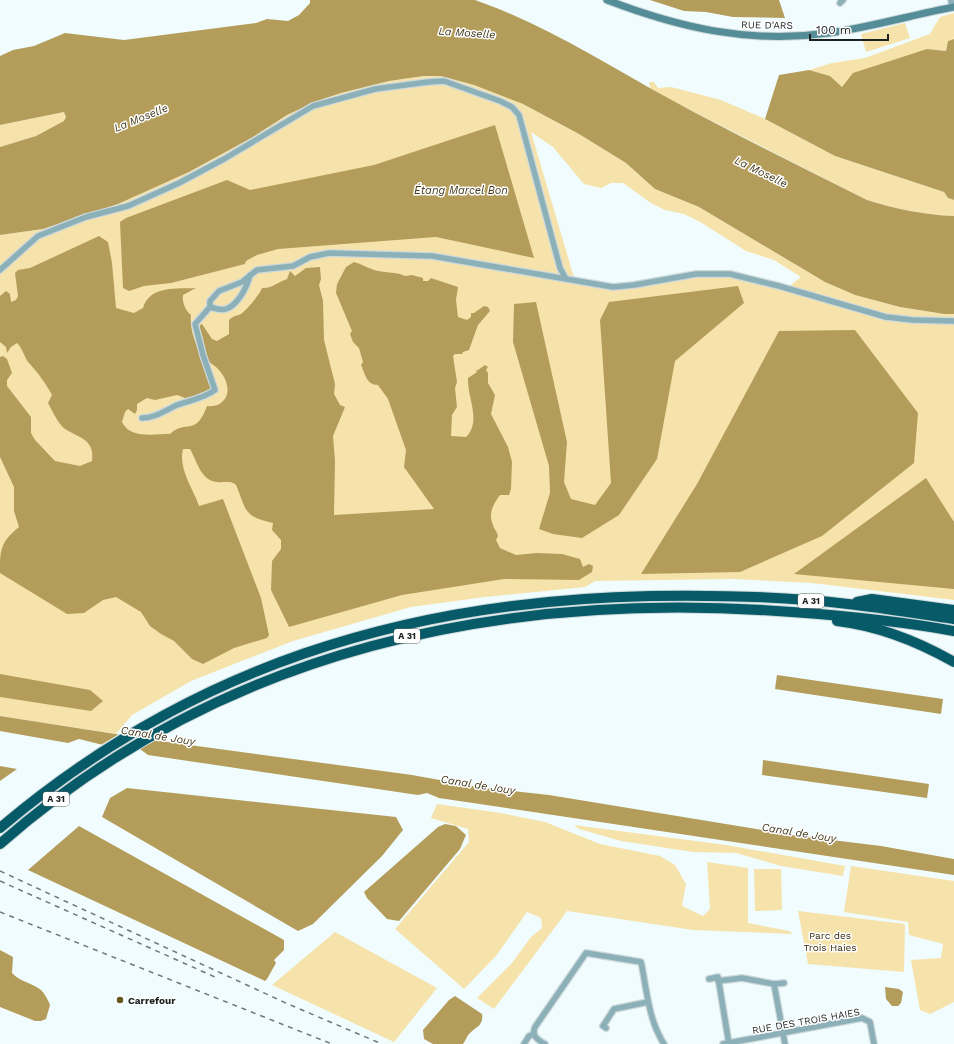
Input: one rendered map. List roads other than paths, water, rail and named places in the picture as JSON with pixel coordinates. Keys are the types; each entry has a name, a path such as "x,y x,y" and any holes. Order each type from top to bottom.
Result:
{"highway":[{"name":"A 31","path":"0,828 50,788 97,754 151,722 227,684 322,647 402,624 526,604 637,596 734,596 848,604 954,618"},
{"path":"848,604 872,599 954,610"},
{"name":"A 31","path":"0,844 60,796 115,758 160,730 232,694 305,665 374,644 444,628 490,620 581,611 670,608 764,610 852,616 954,631"},
{"path":"764,610 876,628 927,647 954,662"}],"main road":[{"name":"RUE D'ARS","path":"607,0 677,24 730,34 782,37 847,30 952,5"}],"street":[{"path":"0,270 38,236 86,217 128,206 179,183 224,159 313,106 375,89 428,82 444,82 500,101 512,107 519,115 560,268 566,279"},
{"path":"142,418 148,418 175,406 202,398 214,390 195,324 210,307 210,301 220,291 242,282 257,270 293,266 310,257 329,253 432,256 613,287 634,285 696,274 730,274 779,286 886,317 913,320 954,321"},
{"path":"210,307 220,310 227,309 243,292 248,284 250,275"},
{"path":"545,1044 538,1040 534,1034 535,1027 586,953 641,962 654,1026 664,1044"},
{"path":"709,979 718,977 727,1044"},
{"path":"718,981 742,978 774,984 784,983"},
{"path":"774,984 785,1044"},
{"path":"606,1028 603,1026 614,1009 648,1002"},
{"name":"RUE DES TROIS HAIES","path":"727,1044 862,1018 870,1022 874,1044"},
{"path":"524,1044 529,1036 534,1034"}],"water":[{"name":"La Moselle","path":"310,0 475,0 500,9 549,32 668,98 867,200 910,211 954,216 954,314 944,314 900,307 855,295 825,282 699,207 655,189 626,163 579,134 523,104 474,85 441,76 424,76 389,81 341,93 317,101 287,115 253,137 189,172 118,204 43,229 0,235 0,147 36,136 64,121 66,117 64,112 0,125 0,56 13,50 34,46 65,33 124,40 256,23 267,19 288,21 299,15 310,3"},
{"path":"650,0 779,0 785,18 733,17 706,12 684,11"},
{"path":"954,39 954,200 948,198 944,192 835,156 765,119 779,75 809,70 830,76 842,87 853,73 927,49 946,51 948,41"},
{"name":"Étang Marcel Bon","path":"495,125 534,258 436,237 278,249 257,255 246,261 245,264 171,283 144,286 129,291 123,288 120,222 126,218 227,180 250,190 374,165"},
{"path":"99,236 108,242 112,263 116,308 134,313 143,308 152,295 158,292 173,289 196,288 183,295 184,306 191,315 193,335 208,370 213,389 201,395 185,398 177,395 155,400 147,398 137,404 135,414 128,409 125,412 122,422 126,427 130,431 149,435 170,434 181,428 195,425 203,415 207,406 219,404 226,396 227,387 225,378 207,358 199,326 202,324 212,339 217,341 229,334 229,320 246,310 262,288 287,279 290,271 295,276 306,268 320,267 321,279 319,285 323,301 324,340 335,384 334,394 340,405 345,407 333,436 335,461 334,515 434,509 404,467 406,450 388,399 378,385 368,381 361,365 363,362 359,348 353,342 350,334 352,331 336,293 337,284 346,267 354,262 382,272 396,273 405,276 412,275 423,278 423,281 428,281 431,278 458,287 456,300 458,317 467,320 471,317 471,313 474,313 484,306 488,307 490,311 478,325 469,350 463,352 462,354 455,354 453,356 457,382 455,388 457,407 452,415 451,436 466,437 471,431 473,424 473,409 468,386 468,378 477,372 476,370 485,365 488,367 486,370 488,373 488,383 495,395 491,414 508,447 512,462 511,489 509,495 500,495 493,506 491,513 493,526 498,536 496,540 500,548 516,555 537,553 562,554 580,559 583,567 589,564 593,566 592,572 579,580 504,579 402,595 289,627 271,590 272,561 281,549 281,540 272,530 273,523 251,515 247,511 234,483 212,481 207,478 200,470 190,449 183,449 182,456 184,471 199,506 223,499 261,598 269,635 267,638 234,648 203,664 192,659 174,641 150,626 141,612 116,597 103,600 84,613 67,614 0,573 2,547 8,537 19,527 14,511 14,487 0,457 0,357 3,356 7,359 12,373 7,380 7,386 31,417 31,433 35,440 55,461 80,466 92,461 92,454 91,448 85,440 62,427 48,403 52,395 47,386 27,361 19,345 17,343 11,347 7,353 6,347 0,342 0,296 6,291 10,294 11,302 16,300 18,296 15,273 18,270 30,268"},
{"path":"738,286 744,303 675,361 657,459 619,515 582,538 553,534 539,529 550,493 549,466 513,342 514,304 536,302 567,442 564,482 571,499 595,505 611,483 600,320 609,302"},
{"path":"855,330 918,413 914,463 822,536 740,572 641,574 697,484 779,331"},
{"path":"926,478 954,522 954,589 794,574"},
{"path":"0,674 90,690 103,701 91,711 0,697"},
{"path":"777,675 943,699 941,714 775,689"},
{"path":"0,716 160,741 412,775 484,788 549,795 799,836 881,846 954,859 954,875 439,798 427,793 418,795 148,755 140,749 103,745 79,739 68,743 0,731"},
{"path":"763,760 929,784 927,798 762,775"},
{"path":"0,766 17,769 0,781"},
{"path":"127,788 396,817 403,830 382,856 313,924 298,931 102,817 110,798"},
{"path":"445,824 456,826 466,835 460,849 399,921 387,919 367,898 364,892 438,827"},
{"path":"79,826 284,940 284,950 274,960 276,963 267,979 265,981 28,870"},
{"path":"0,950 13,957 12,973 15,976 38,988 45,995 50,1005 46,1019 35,1021 0,1007"},
{"path":"885,987 899,989 903,992 901,1003 898,1006 892,1006 886,999"},
{"path":"455,996 482,1014 482,1021 480,1024 469,1034 463,1044 433,1044 424,1039 423,1030 449,1000"}],"railway":[{"path":"0,871 288,1004 382,1044"},
{"path":"0,881 215,977"},
{"path":"0,912 332,1044"}],"place":[{"name":"Carrefour","path":"120,1000"}],"water label":[{"name":"Canal de Jouy","path":"158,736"},
{"name":"Canal de Jouy","path":"478,785"},
{"name":"Canal de Jouy","path":"799,833"}],"park label":[{"name":"Parc des Trois Haies","path":"830,940"}]}
